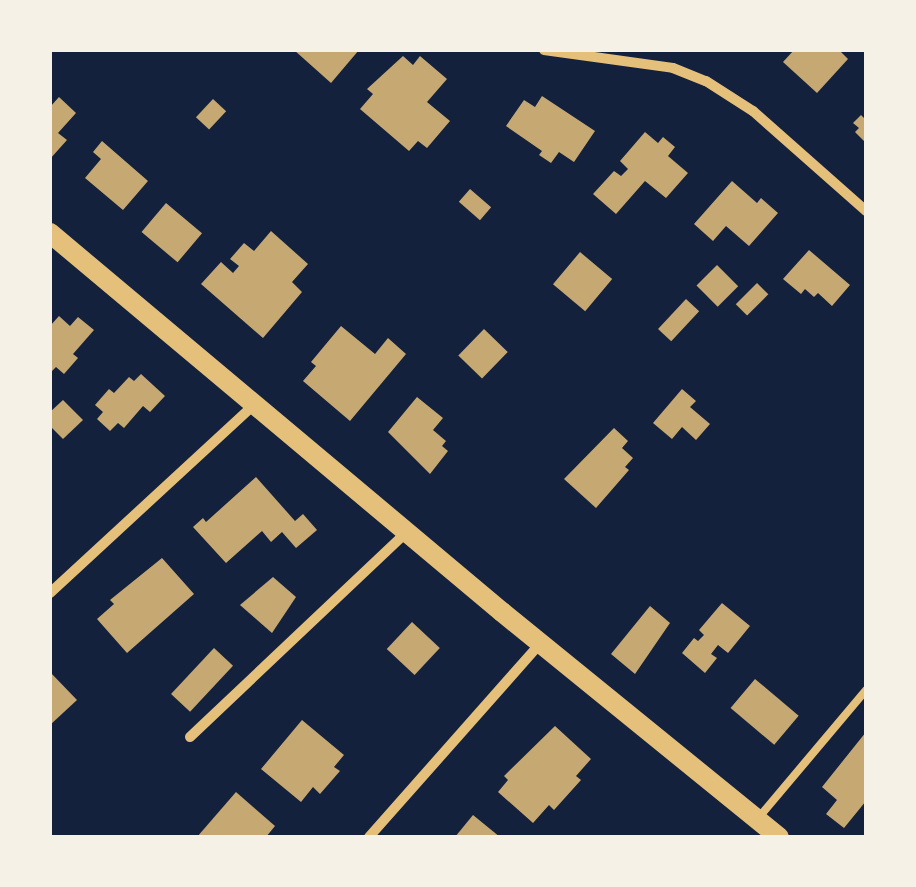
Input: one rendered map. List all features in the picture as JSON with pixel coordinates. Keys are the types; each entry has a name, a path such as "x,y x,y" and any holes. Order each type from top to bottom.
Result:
{"main road":[{"path":"50,232 767,831"}],"street":[{"path":"544,50 673,68 706,81 753,111 866,211"},
{"path":"50,594 254,406"},
{"path":"190,736 406,532"},
{"path":"369,837 540,644"}],"lane":[{"path":"767,831 866,690"}],"building":[{"path":"294,50 359,50 331,83"},
{"path":"794,50 839,50 848,59 817,93 783,62"},
{"path":"403,56 413,65 420,56 447,79 427,102 450,121 427,148 418,141 409,151 360,109 373,94 367,89"},
{"path":"542,96 595,131 574,162 559,152 551,163 539,155 542,151 506,126 524,100 535,107"},
{"path":"59,97 76,113 58,133 67,140 50,159 50,107"},
{"path":"213,99 226,111 209,130 196,117"},
{"path":"861,115 866,120 866,143 855,132 859,128 853,123"},
{"path":"645,132 658,143 663,137 675,147 668,156 688,173 666,198 645,181 616,214 593,194 614,171 621,176 628,169 620,161"},
{"path":"102,141 148,181 123,210 85,178 101,159 93,152"},
{"path":"732,181 757,203 761,198 778,213 749,246 726,226 713,241 694,224"},
{"path":"470,189 491,207 480,220 459,202"},
{"path":"166,203 202,233 178,262 142,232"},
{"path":"271,231 308,264 292,282 302,292 263,338 201,284 221,262 233,273 239,266 230,259 244,243 254,251"},
{"path":"809,250 850,285 832,306 818,293 814,297 805,289 801,294 783,279"},
{"path":"580,252 612,279 585,311 553,284"},
{"path":"717,265 738,286 718,307 696,286"},
{"path":"757,283 768,294 747,316 736,304"},
{"path":"686,299 699,311 671,341 658,329"},
{"path":"59,316 70,326 78,317 94,330 73,354 78,358 64,374 56,367 50,373 50,326"},
{"path":"341,326 375,354 388,338 406,354 350,421 303,381 316,366 311,362"},
{"path":"484,329 508,352 482,379 458,356"},
{"path":"141,374 165,396 150,412 143,406 124,428 118,423 110,431 97,419 103,412 95,405 109,389 114,393 129,377 134,381"},
{"path":"682,389 696,401 690,407 710,424 696,440 682,427 672,439 653,423"},
{"path":"417,397 443,418 433,430 446,441 442,446 448,451 430,474 388,432"},
{"path":"63,400 83,420 63,439 50,426 50,412"},
{"path":"614,428 628,441 622,448 633,458 625,467 629,470 596,508 564,479"},
{"path":"256,477 295,521 303,514 317,530 296,548 282,532 271,542 262,531 226,563 193,527 203,518 206,522"},
{"path":"162,558 194,594 127,653 97,619 114,604 110,600"},
{"path":"273,577 296,597 272,633 240,605"},
{"path":"722,603 750,626 728,653 718,645 711,654 717,658 705,673 682,653 694,638 698,641 704,635 699,630"},
{"path":"650,606 670,623 635,674 611,654"},
{"path":"412,622 440,648 415,675 387,649"},
{"path":"214,648 233,666 190,712 171,694"},
{"path":"50,672 77,700 50,725"},
{"path":"755,679 799,716 774,745 731,708"},
{"path":"302,720 344,755 334,767 340,771 320,794 313,787 301,802 261,769"},
{"path":"555,726 591,759 576,776 581,780 554,810 549,805 533,823 498,792 508,780 504,776"},
{"path":"866,732 866,801 844,828 826,814 837,800 822,787"},
{"path":"236,792 275,826 266,837 197,837"},
{"path":"473,815 500,837 455,837"}]}
